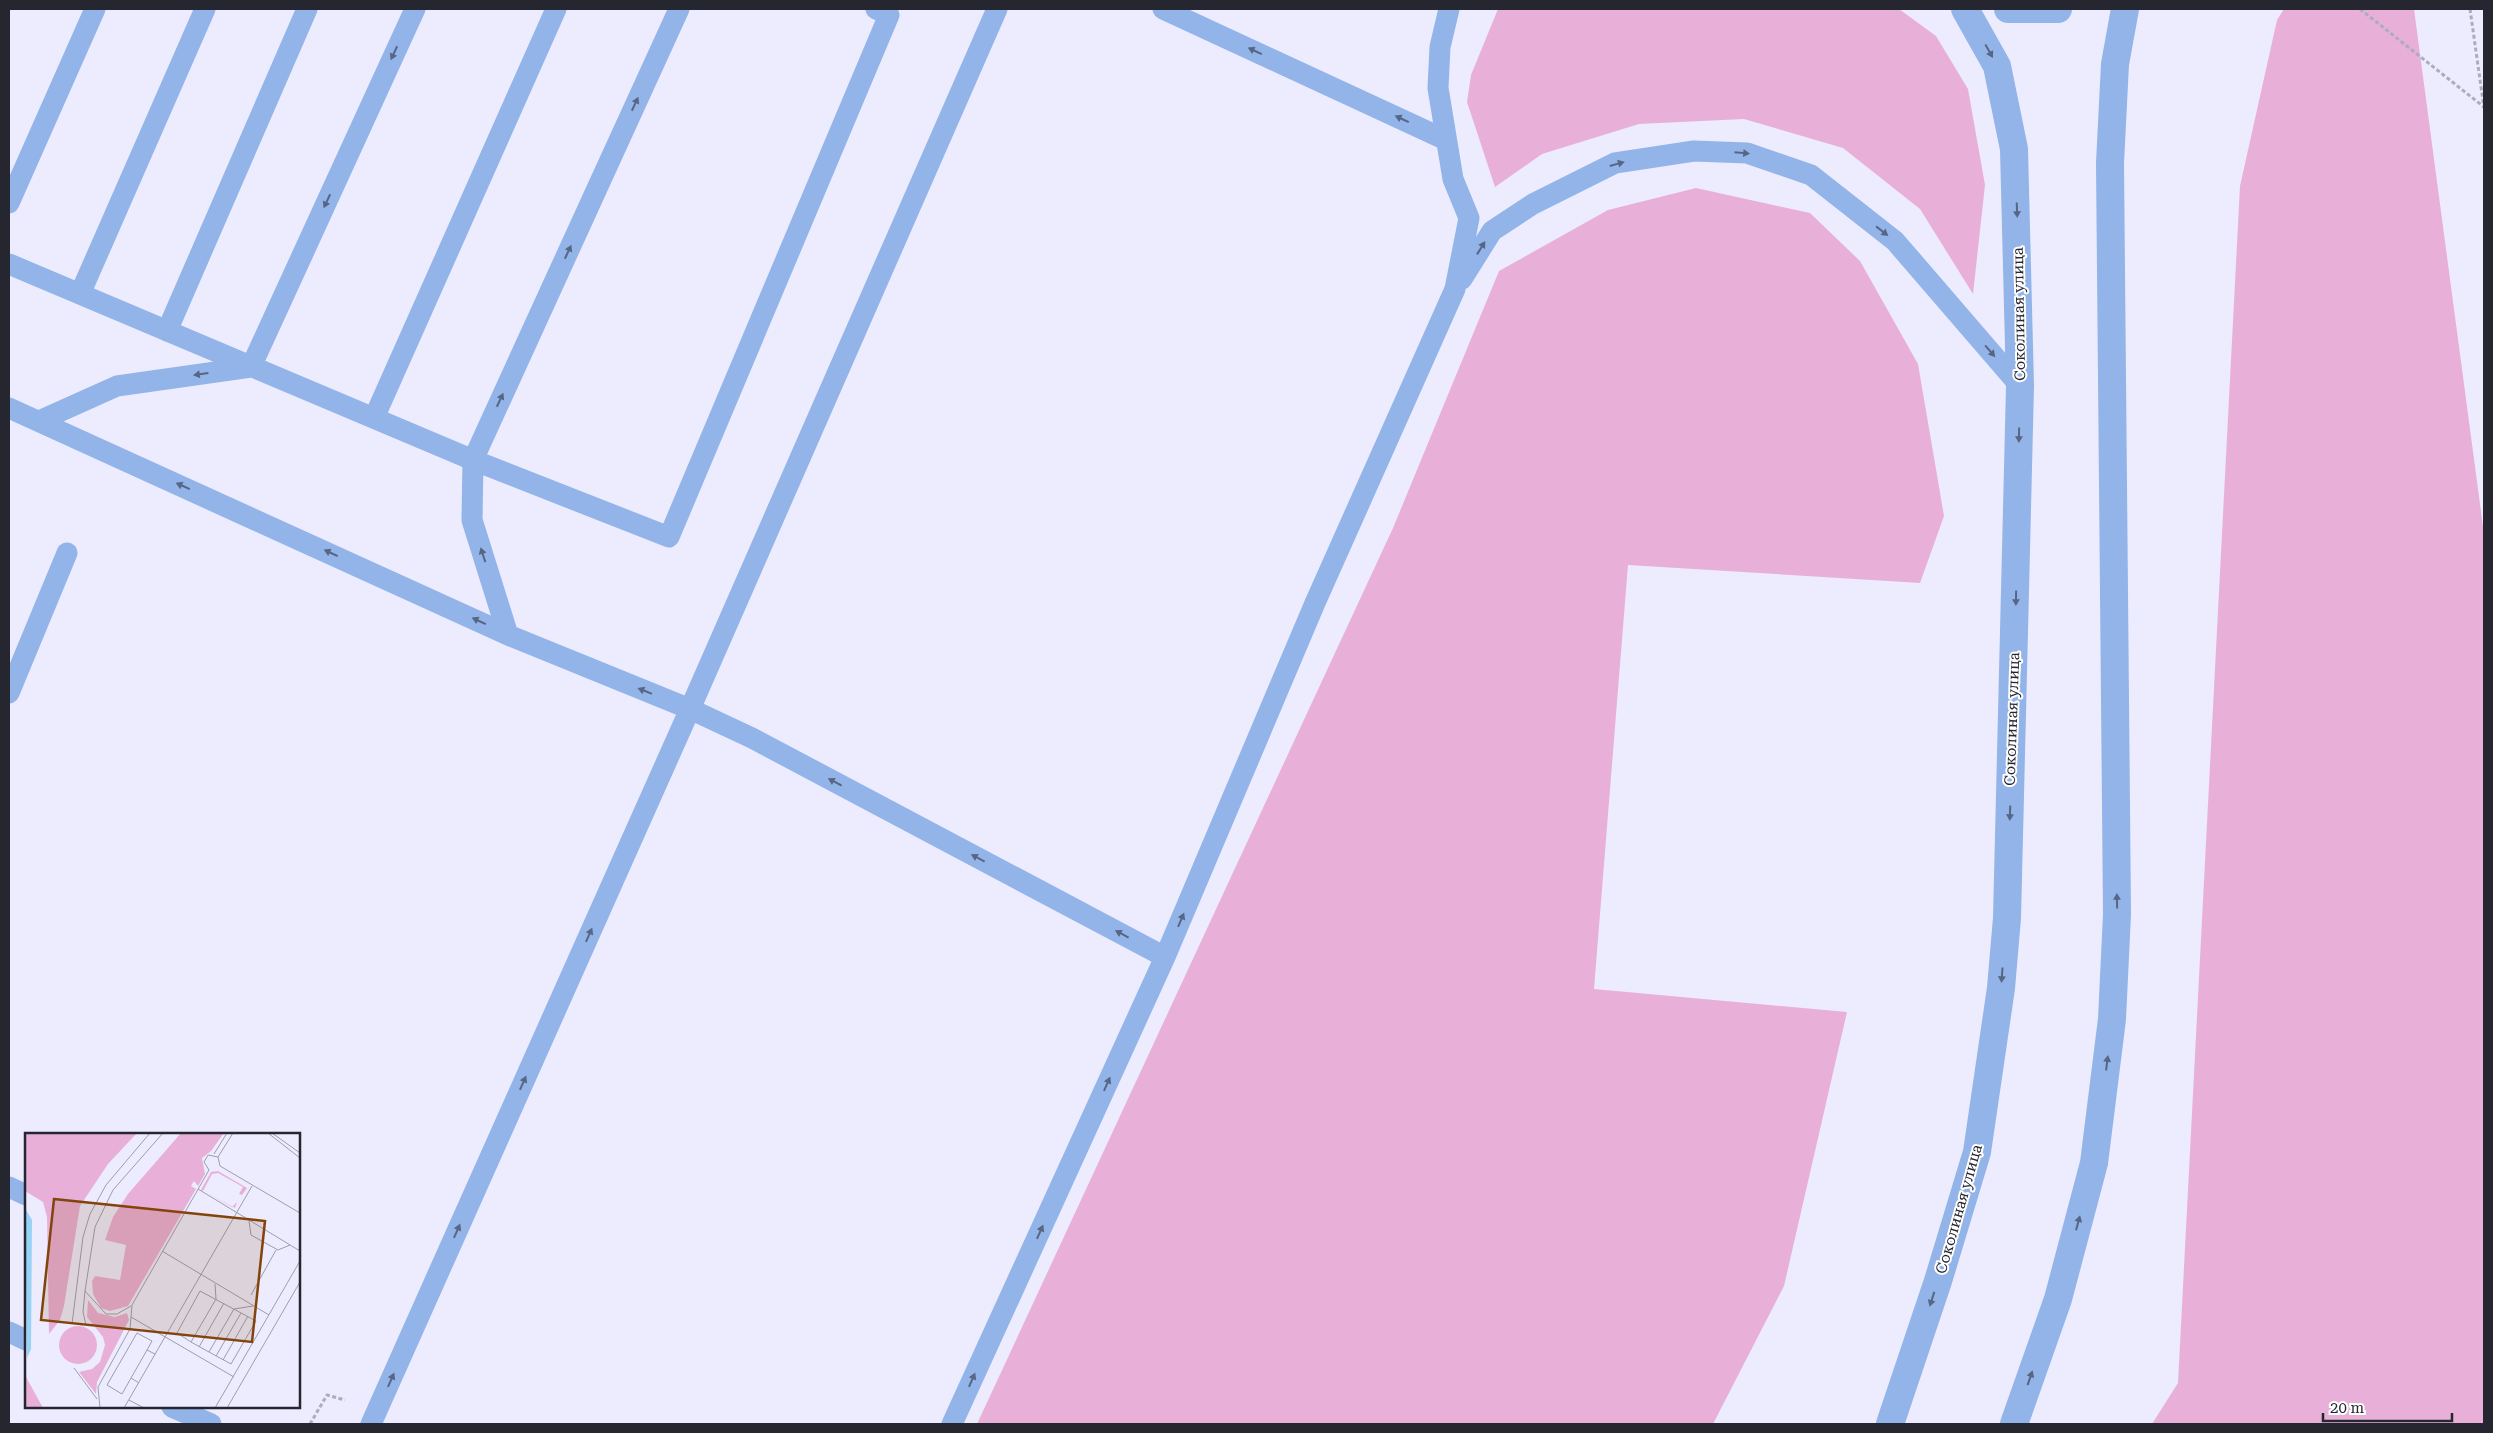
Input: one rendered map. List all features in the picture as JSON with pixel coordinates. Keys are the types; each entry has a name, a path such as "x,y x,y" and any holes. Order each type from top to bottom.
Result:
{"street":[{"name":"Соколиная улица","path":"1890,1424 1938,1281 1977,1152 2001,988 2007,908 2020,386 2014,149 1997,66 1965,9"},
{"path":"2008,9 2058,9"},
{"path":"2014,1424 2058,1299 2094,1163 2112,1019 2117,914 2110,163 2115,64 2125,9"}],"lane":[{"path":"9,203 95,9"},
{"path":"80,294 205,9"},
{"path":"167,331 307,9"},
{"path":"251,367 415,9"},
{"path":"374,418 556,9"},
{"path":"508,634 472,520 473,460 679,9"},
{"path":"9,264 473,460 669,537 889,15 876,9"},
{"path":"371,1424 690,709 997,9"},
{"path":"1163,9 1446,140"},
{"path":"1449,9 1440,47 1438,88 1453,179 1469,218 1455,289"},
{"path":"952,1424 1165,957 1315,603 1455,289 1492,231 1533,204 1615,162 1694,151 1747,153 1811,175 1895,241 2020,386"},
{"path":"39,421 117,386 251,367"},
{"path":"9,408 508,634 690,709 761,742 1165,957"},
{"path":"9,693 67,553"},
{"path":"9,1187 25,1195"},
{"path":"9,1332 25,1340"},
{"path":"180,1408 211,1424"}],"path":[{"path":"2360,9 2484,107"},
{"path":"2470,9 2484,107"}],"shaded area":[{"path":"1498,9 1899,9 1936,36 1968,89 1985,185 1973,294 1920,209 1843,148 1744,119 1639,124 1542,154 1495,187 1467,102 1471,75"},
{"path":"2284,9 2414,9 2484,534 2484,1424 2152,1424 2178,1383 2240,186 2277,20"},
{"path":"1696,188 1810,213 1860,261 1918,364 1944,516 1920,583 1628,565 1594,989 1847,1012 1784,1286 1713,1424 977,1424 1393,528 1499,271 1608,210"}]}
